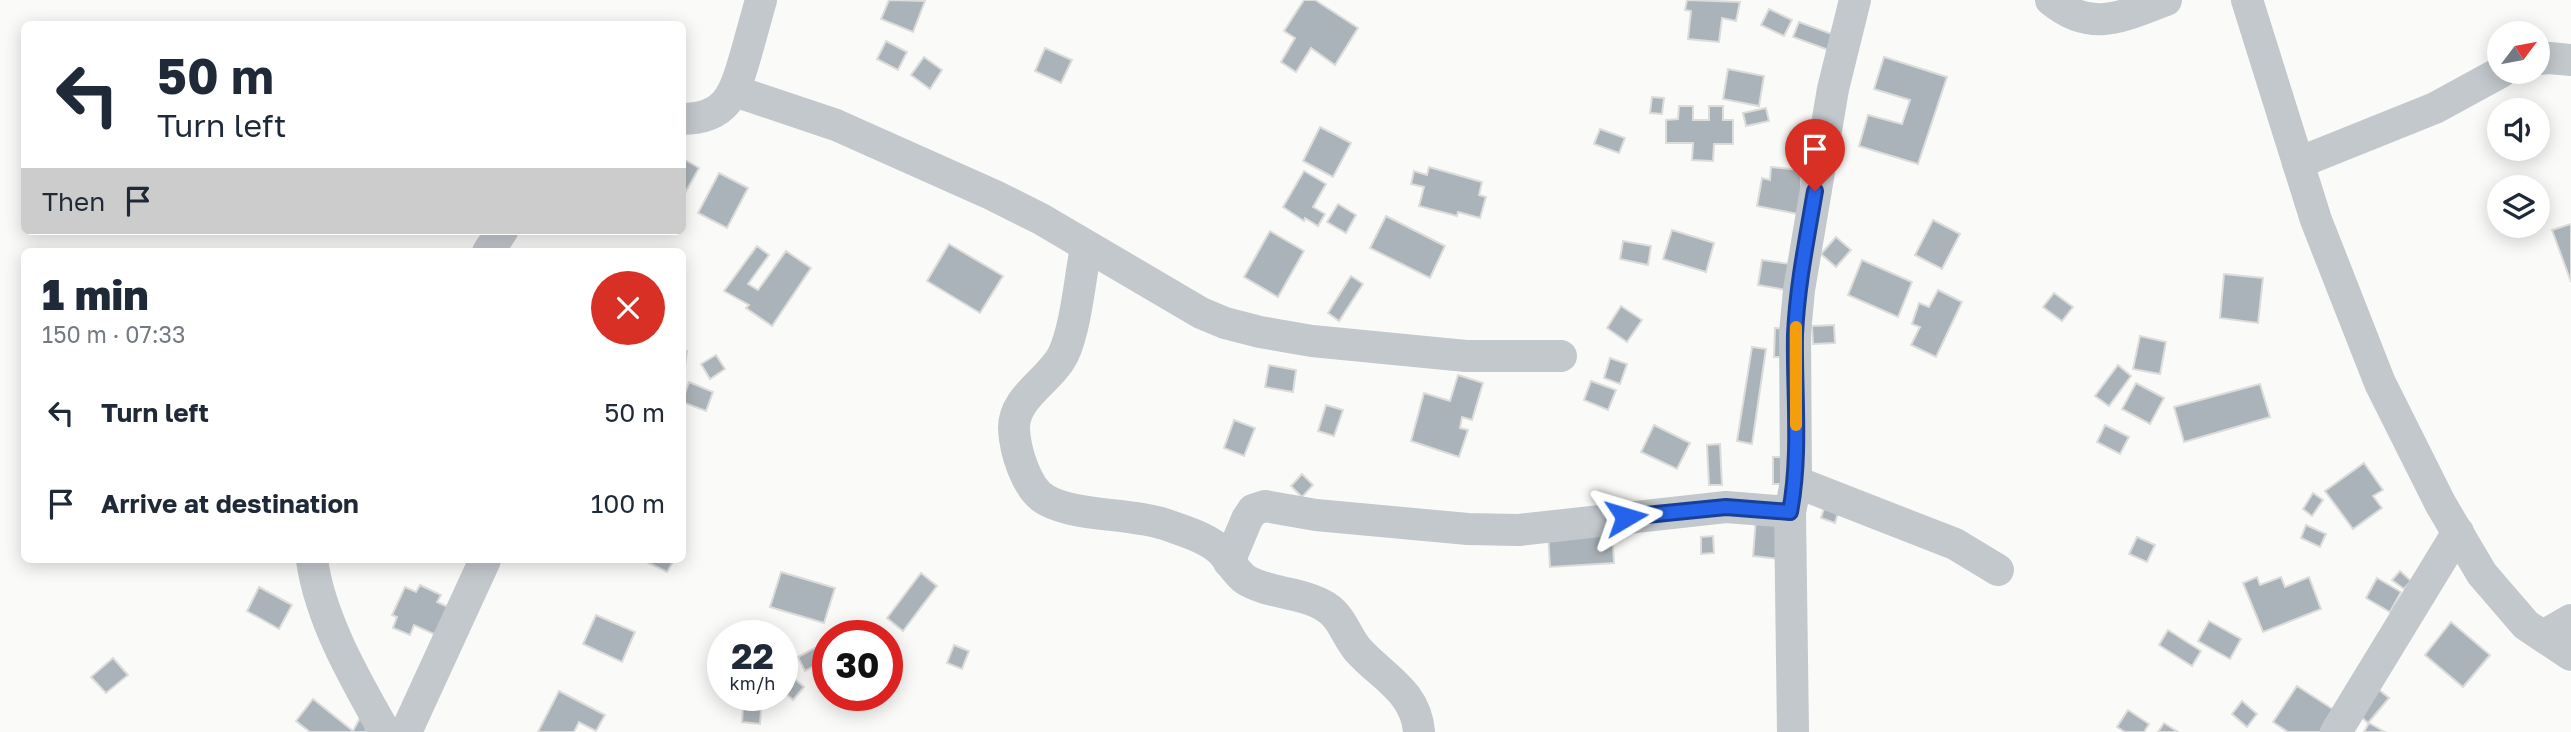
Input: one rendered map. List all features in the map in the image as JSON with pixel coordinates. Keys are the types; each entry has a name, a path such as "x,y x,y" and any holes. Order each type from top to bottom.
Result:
{"street":[{"path":"686,118 704,116 715,111 725,104 735,91 761,0"},
{"path":"1793,732 1795,333 1799,290 1833,89 1855,0"},
{"path":"2051,0 2070,13 2085,18 2108,20 2121,18 2166,0"},
{"path":"2247,0 2316,220 2370,359 2440,503 2482,574 2526,625 2571,655"},
{"path":"2550,58 2571,60"},
{"path":"2298,163 2435,108 2487,80"},
{"path":"735,91 836,125 993,195 1041,219 1201,313 1225,323 1312,341 1466,356 1561,356"},
{"path":"1086,247 1064,354 1055,368 1026,399 1015,418 1015,437 1025,472 1033,487 1045,499 1084,510 1130,515 1168,525 1217,547 1248,581 1320,604 1334,614 1358,650 1408,697 1415,709 1419,732"},
{"path":"1229,562 1247,519 1253,510 1265,506 1317,515 1468,529 1519,530 1793,497 1955,544 1998,570"},
{"path":"2336,732 2458,533"},
{"path":"313,563 325,611 385,732"},
{"path":"406,732 484,563"},
{"path":"2543,636 2571,620"}],"building":[{"path":"889,0 925,1 913,32 881,19"},
{"path":"1304,0 1315,0 1358,28 1335,65 1311,48 1296,72 1281,62 1295,38 1284,31"},
{"path":"1687,0 1740,2 1736,21 1722,18 1719,42 1688,39 1691,11 1685,10"},
{"path":"1769,9 1792,20 1784,36 1761,25"},
{"path":"1799,22 1840,37 1834,52 1793,37"},
{"path":"886,41 907,52 898,70 877,59"},
{"path":"1045,48 1072,60 1061,83 1035,71"},
{"path":"924,57 942,70 930,89 911,75"},
{"path":"1884,57 1947,77 1918,164 1859,146 1868,115 1902,124 1910,100 1874,89"},
{"path":"1728,69 1764,76 1759,106 1723,99"},
{"path":"1652,97 1664,98 1662,114 1650,113"},
{"path":"1679,106 1693,106 1693,120 1709,120 1709,106 1723,106 1723,120 1733,120 1733,144 1714,144 1713,161 1692,160 1693,143 1666,143 1666,120 1678,119"},
{"path":"1766,108 1769,121 1746,126 1743,113"},
{"path":"1320,127 1351,143 1333,177 1303,161"},
{"path":"1600,129 1625,138 1619,153 1594,144"},
{"path":"686,160 699,168 686,191"},
{"path":"1429,167 1482,182 1479,195 1486,197 1480,218 1458,212 1457,216 1419,206 1424,187 1411,184 1414,171 1427,175"},
{"path":"1771,167 1802,170 1803,186 1798,214 1757,206 1762,178 1770,180"},
{"path":"1304,171 1326,184 1313,207 1325,214 1318,226 1305,218 1304,221 1283,207"},
{"path":"719,173 748,188 727,228 698,213"},
{"path":"1338,204 1356,215 1346,233 1327,222"},
{"path":"1386,216 1445,246 1430,278 1370,248"},
{"path":"1933,220 1960,234 1942,269 1915,255"},
{"path":"2571,224 2571,282 2552,230"},
{"path":"1672,230 1714,243 1706,272 1663,259"},
{"path":"1270,231 1304,251 1278,297 1244,277"},
{"path":"1836,237 1851,250 1836,267 1821,254"},
{"path":"1623,241 1651,246 1648,265 1620,259"},
{"path":"949,244 1003,276 980,313 927,281"},
{"path":"757,246 769,255 748,284 758,290 786,251 811,268 772,326 746,308 749,305 724,291"},
{"path":"1762,260 1797,265 1793,291 1758,285"},
{"path":"1862,260 1912,282 1898,317 1848,295"},
{"path":"2224,274 2263,278 2258,323 2220,318"},
{"path":"1351,276 1363,284 1339,321 1328,313"},
{"path":"1938,290 1962,302 1936,357 1911,345 1920,327 1912,324 1919,303 1929,307"},
{"path":"2054,293 2073,307 2062,321 2043,307"},
{"path":"1621,306 1642,320 1627,342 1607,328"},
{"path":"1834,325 1835,343 1813,344 1812,326"},
{"path":"1775,328 1788,329 1788,357 1774,357"},
{"path":"2140,336 2166,342 2160,374 2133,369"},
{"path":"1752,347 1766,349 1752,444 1737,441"},
{"path":"716,355 725,369 710,379 701,364"},
{"path":"1610,358 1627,364 1620,384 1604,378"},
{"path":"1269,365 1296,370 1293,392 1265,387"},
{"path":"2118,365 2131,376 2109,406 2095,396"},
{"path":"1458,375 1483,383 1472,420 1462,417 1460,428 1468,430 1459,457 1411,441 1424,393 1450,401"},
{"path":"1591,381 1616,390 1608,410 1584,400"},
{"path":"689,382 713,392 706,411 686,404"},
{"path":"2136,383 2164,398 2150,424 2122,409"},
{"path":"2260,384 2270,417 2184,442 2174,407"},
{"path":"1326,405 1343,410 1334,436 1318,431"},
{"path":"1234,420 1255,428 1244,456 1224,448"},
{"path":"1654,425 1690,443 1677,469 1641,452"},
{"path":"2105,425 2129,437 2120,454 2097,442"},
{"path":"1720,444 1722,485 1709,485 1707,445"},
{"path":"1773,457 1788,457 1789,484 1773,484"},
{"path":"2364,463 2383,490 2373,496 2382,508 2353,529 2325,491"},
{"path":"1302,474 1313,485 1302,497 1291,486"},
{"path":"2313,493 2323,500 2312,516 2303,509"},
{"path":"1826,502 1840,506 1835,523 1821,518"},
{"path":"1756,518 1783,520 1779,559 1753,556"},
{"path":"2306,525 2326,534 2320,547 2301,538"},
{"path":"1612,529 1614,563 1550,567 1548,533"},
{"path":"1713,536 1714,553 1701,554 1701,537"},
{"path":"2137,537 2155,545 2147,562 2129,554"},
{"path":"649,563 672,563 667,572"},
{"path":"2400,571 2411,581 2404,589 2392,580"},
{"path":"781,572 835,588 825,620 814,620 770,607"},
{"path":"921,573 937,586 903,631 903,620 887,618"},
{"path":"2257,577 2260,585 2281,577 2285,587 2309,577 2321,609 2263,632 2243,583"},
{"path":"2377,578 2401,592 2390,612 2366,598"},
{"path":"420,585 441,595 437,602 448,607 436,635 414,625 410,635 393,628 397,617 392,615 405,587 416,592"},
{"path":"259,587 292,605 279,629 247,611"},
{"path":"596,615 635,632 622,662 583,644"},
{"path":"2209,621 2241,639 2230,659 2198,641"},
{"path":"2451,622 2490,655 2463,687 2425,655"},
{"path":"2168,630 2201,651 2192,666 2159,645"},
{"path":"954,645 969,651 962,669 947,663"},
{"path":"812,649 812,667 805,671 798,657"},
{"path":"113,658 128,675 106,693 91,677"},
{"path":"798,682 804,687 798,694"},
{"path":"2297,686 2334,710 2320,732 2288,732 2273,722"},
{"path":"2378,689 2389,698 2368,723 2357,713"},
{"path":"559,691 605,715 596,731 579,722 574,732 538,732"},
{"path":"313,699 353,731 360,718 370,724 365,732 310,732 296,721"},
{"path":"2242,701 2257,714 2247,727 2232,714"},
{"path":"2128,710 2149,724 2144,732 2125,732 2117,727"},
{"path":"743,711 761,711 760,724 742,722"},
{"path":"2164,723 2178,732 2158,732"},
{"path":"2369,723 2385,732 2364,732"}],"slow traffic":[{"path":"1796,327 1796,425"}],"route":[{"path":"1626,517 1726,507 1790,512 1796,482 1795,333 1815,191"}]}
